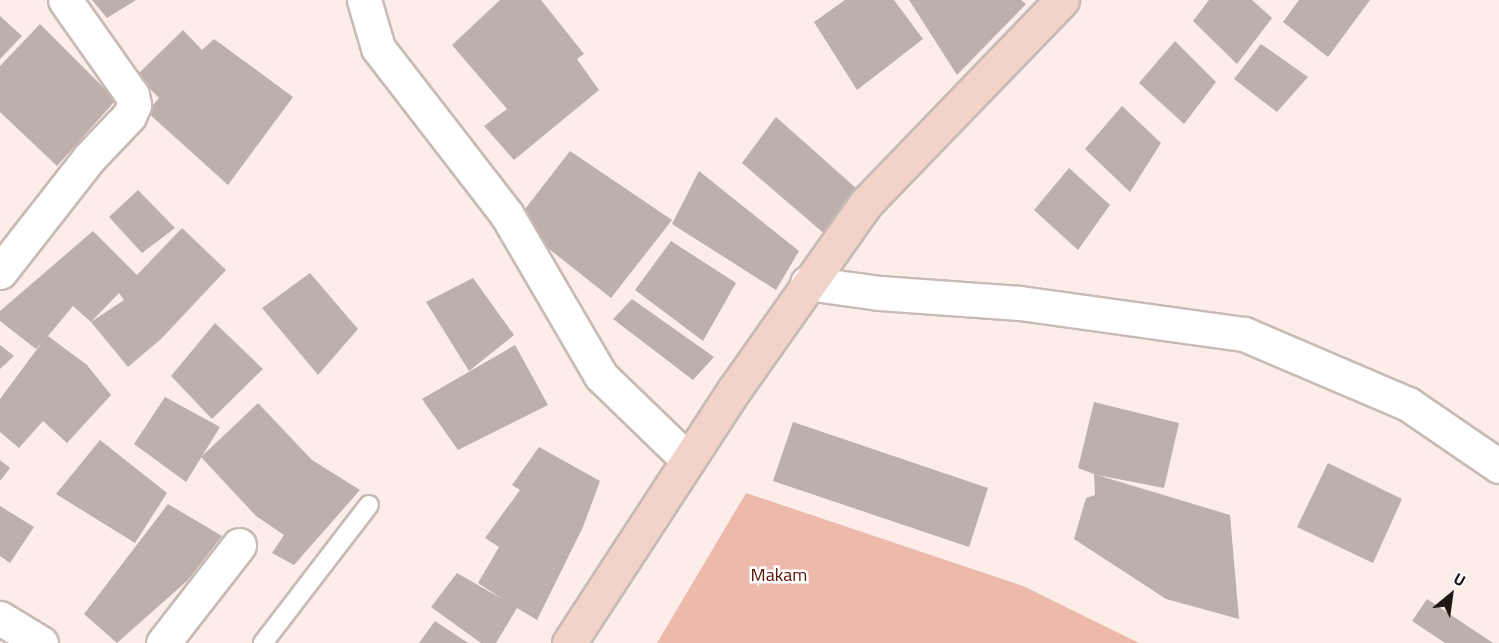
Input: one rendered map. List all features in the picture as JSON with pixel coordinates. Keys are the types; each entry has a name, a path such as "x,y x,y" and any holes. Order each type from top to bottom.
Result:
{"main road":[{"path":"569,643 807,283 866,203 1050,5"}],"street":[{"path":"0,272 89,158 129,116 134,105 132,95 64,0"},
{"path":"364,0 378,48 507,215 601,375 688,460"},
{"path":"807,283 880,293 1020,303 1244,334 1408,404 1499,466"},
{"path":"163,643 239,545"},
{"path":"0,618 41,643"}],"lane":[{"path":"263,643 369,504"}],"green space":[{"name":"Makam","path":"746,493 1023,586 1139,643 657,643"}],"building":[{"path":"92,0 136,0 107,18"},
{"path":"500,0 541,0 584,54 577,59 599,90 514,160 484,126 507,109 452,45"},
{"path":"845,0 894,0 923,39 857,90 814,22"},
{"path":"909,0 1021,0 1026,4 957,75"},
{"path":"1209,0 1252,0 1272,18 1237,64 1193,21"},
{"path":"1299,0 1370,0 1328,57 1283,22"},
{"path":"0,16 22,36 0,59"},
{"path":"40,24 116,100 57,166 0,112 0,66"},
{"path":"183,30 202,50 214,39 293,97 228,185 147,112 159,98 137,75"},
{"path":"1175,41 1216,82 1184,124 1139,83"},
{"path":"1261,44 1308,77 1277,112 1234,79"},
{"path":"1122,106 1161,143 1130,192 1085,149"},
{"path":"776,117 857,189 827,236 742,163"},
{"path":"570,151 672,220 611,298 515,222"},
{"path":"1069,168 1110,205 1078,250 1034,210"},
{"path":"699,171 799,251 776,290 672,224"},
{"path":"138,190 175,228 142,253 109,217"},
{"path":"182,228 226,270 161,339 128,367 91,322 73,306 48,336 87,365 111,395 67,443 43,421 19,448 0,432 0,399 43,341 36,349 0,321 0,311 93,231 137,275","holes":["119,293 124,300 91,322"]},
{"path":"671,241 736,283 703,341 635,290"},
{"path":"310,273 358,329 318,375 262,308"},
{"path":"473,278 514,335 469,371 426,302"},
{"path":"632,299 714,357 693,380 613,319"},
{"path":"215,323 263,369 212,419 171,376"},
{"path":"0,345 14,356 0,369"},
{"path":"515,345 548,405 458,450 422,399"},
{"path":"165,397 220,427 186,482 134,444"},
{"path":"1094,402 1179,423 1164,488 1097,475 1230,515 1239,619 1166,599 1074,539 1086,498 1095,495 1094,474 1078,468"},
{"path":"258,403 312,460 360,490 294,565 272,553 284,535 256,516 201,457"},
{"path":"793,422 988,488 969,547 773,481"},
{"path":"100,440 167,493 135,543 56,494"},
{"path":"539,447 600,481 583,527 537,620 517,608 496,643 481,643 431,607 457,573 504,600 478,583 499,547 485,538 520,490 512,485"},
{"path":"0,460 10,468 0,481"},
{"path":"1328,463 1402,499 1373,563 1297,527"},
{"path":"168,504 222,536 188,580 117,643 84,614"},
{"path":"0,506 34,527 10,563 0,556"},
{"path":"1427,599 1493,643 1445,643 1412,621"},
{"path":"435,621 468,643 419,643"}]}
